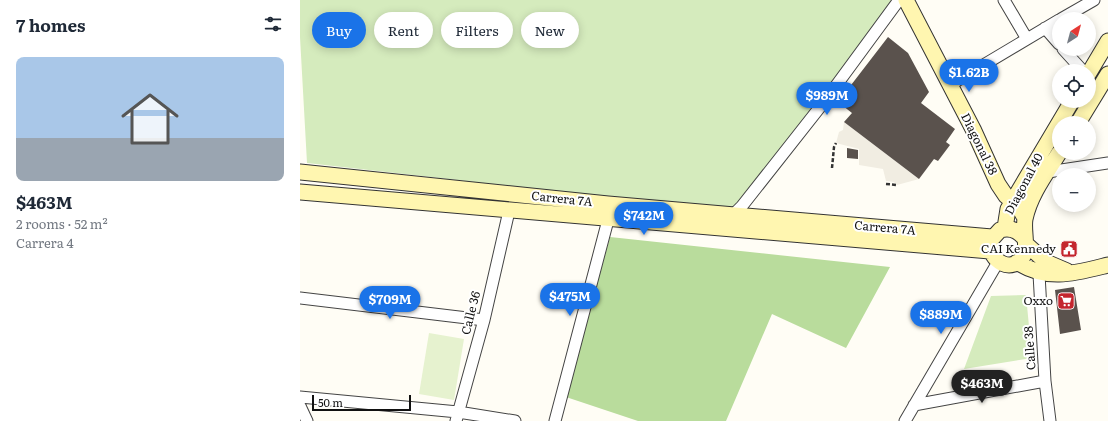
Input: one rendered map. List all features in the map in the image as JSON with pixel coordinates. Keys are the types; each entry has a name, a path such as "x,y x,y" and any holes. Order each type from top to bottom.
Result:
{"main road":[{"name":"Diagonal 38","path":"906,0 950,85 998,184 1025,218"},
{"path":"1094,64 1108,41"},
{"path":"1082,116 1108,74"},
{"name":"Diagonal 40","path":"1005,228 1005,219 1012,201 1068,108"},
{"name":"Diagonal 40","path":"1025,241 1025,218 1035,192 1055,160"},
{"name":"Carrera 7A","path":"300,172 608,204 733,215 993,250"},
{"name":"Carrera 7A","path":"300,192 608,220 993,250"},
{"path":"1025,241 1024,254 1017,262 1007,265 993,250 995,233 1005,228 1016,230 1046,262 1072,273"},
{"path":"1017,262 1027,269 1040,274 1072,273 1108,265"}],"street":[{"path":"733,215 752,194 824,102 899,0"},
{"path":"1004,0 1027,39"},
{"path":"1074,12 1094,0"},
{"path":"950,85 1052,24"},
{"path":"1045,28 1052,36"},
{"path":"1069,56 1077,64"},
{"path":"1048,172 1108,163"},
{"name":"Calle 36","path":"457,417 484,320 509,211"},
{"path":"555,421 608,220"},
{"path":"905,421 993,250"},
{"name":"Calle 38","path":"1040,274 1045,381 1050,421"},
{"path":"300,298 484,320"},
{"path":"914,405 1045,381"},
{"path":"300,397 457,417 515,421"},
{"path":"300,406 307,421"}],"path":[{"path":"832,168 834,147 836,143"},
{"path":"886,184 897,185"}],"green space":[{"path":"300,0 898,0 732,211 307,163 300,37"},
{"path":"610,237 890,267 846,348 772,314 726,421 638,421 566,397"},
{"path":"1026,295 1032,358 964,369 991,296"},
{"path":"429,333 464,339 454,400 419,394"}],"shaded area":[{"path":"844,122 919,179 897,185 894,182 886,181 883,169 859,165 859,149 836,143 839,132 843,130"}],"building":[{"path":"888,37 908,53 929,92 921,103 955,129 946,142 950,145 938,161 934,159 919,179 844,122 852,113 838,102"},
{"path":"847,148 858,150 858,159 847,158"},
{"name":"Oxxo","path":"1074,287 1081,330 1060,334 1055,290"}],"place":[{"name":"CAI Kennedy","path":"1069,249"},
{"name":"Oxxo","path":"1066,301"}]}
